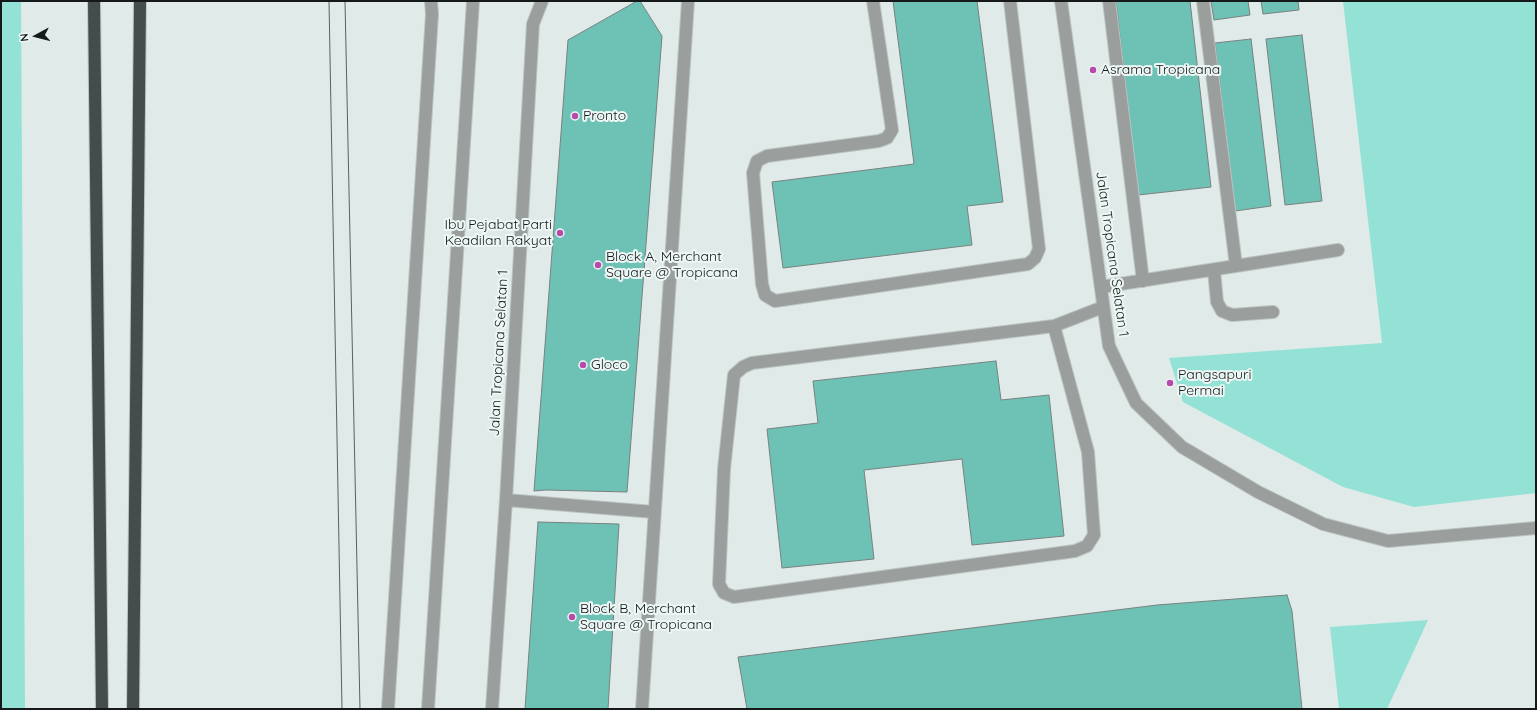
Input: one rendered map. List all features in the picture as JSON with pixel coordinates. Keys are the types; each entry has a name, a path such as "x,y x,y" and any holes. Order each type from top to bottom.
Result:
{"highway":[{"path":"94,1 102,709"},
{"path":"133,708 140,1"}],"street":[{"path":"388,709 432,14 431,1"},
{"path":"428,709 473,1"},
{"name":"Jalan Tropicana Selatan 1","path":"492,709 506,500 533,24 542,1"},
{"path":"642,709 688,1"},
{"path":"873,1 892,130 887,138 879,141 767,156 758,161 753,173 762,284 766,295 775,301 1028,264 1035,258 1038,249 1010,1"},
{"name":"Jalan Tropicana Selatan 1","path":"1061,1 1103,307 1110,346 1136,403 1182,447 1258,492 1323,524 1388,540 1536,528"},
{"path":"1109,1 1143,281"},
{"path":"1203,1 1236,266"},
{"path":"1101,287 1338,250"},
{"path":"1214,270 1217,302 1222,311 1232,315 1273,312"},
{"path":"1054,326 1088,452 1094,535 1087,546 1075,551 742,596 734,597 724,593 719,584 724,469 734,375 743,367 752,363 1054,326 1103,307"},
{"path":"506,500 654,512"}],"green space":[{"path":"1,1 21,1 25,709 1,709"},
{"path":"1343,1 1536,1 1536,493 1414,507 1343,487 1183,402 1169,358 1382,343"},
{"path":"1428,620 1387,709 1339,709 1330,627"}],"building":[{"name":"Block A, Merchant Square @ Tropicana","path":"637,1 640,1 662,36 627,492 534,491 568,40"},
{"path":"893,1 977,1 1003,202 967,206 972,245 783,268 772,182 914,164"},
{"path":"1116,1 1190,1 1211,187 1138,195"},
{"path":"1211,1 1248,1 1250,15 1214,20"},
{"path":"1261,1 1298,1 1299,10 1263,14"},
{"path":"1302,35 1322,201 1285,205 1266,39"},
{"path":"1251,39 1271,206 1235,211 1215,43"},
{"path":"996,361 1001,400 1049,395 1064,536 972,545 962,459 864,470 874,559 782,568 767,429 818,423 813,381"},
{"name":"Block B, Merchant Square @ Tropicana","path":"538,522 619,524 608,709 525,709"},
{"path":"1287,595 1292,611 1302,709 747,709 738,657 1157,605"}],"tram line":[{"path":"329,1 342,709"},
{"path":"345,1 360,709"}],"place":[{"name":"Asrama Tropicana","path":"1093,70"},
{"name":"Pronto","path":"575,116"},
{"name":"Ibu Pejabat Parti Keadilan Rakyat","path":"560,233"},
{"name":"Block A, Merchant Square @ Tropicana","path":"598,265"},
{"name":"Gloco","path":"583,365"},
{"name":"Pangsapuri Permai","path":"1170,383"},
{"name":"Block B, Merchant Square @ Tropicana","path":"572,617"}]}
